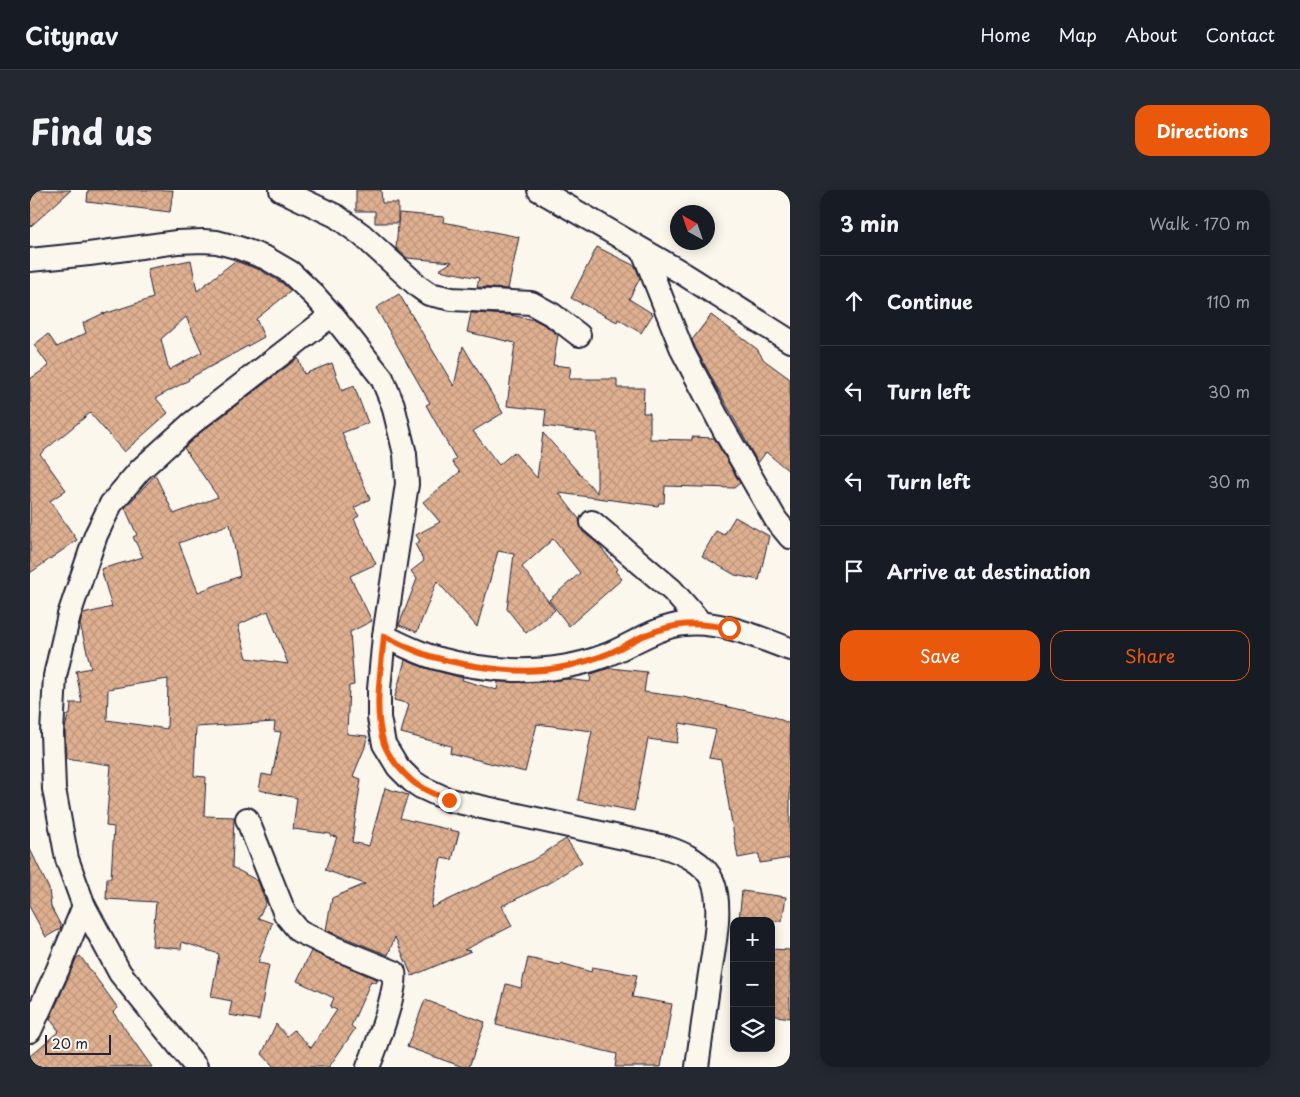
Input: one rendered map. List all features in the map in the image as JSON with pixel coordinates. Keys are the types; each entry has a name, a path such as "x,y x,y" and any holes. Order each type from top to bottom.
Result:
{"street":[{"path":"281,190 336,216 362,235 429,294 452,299 531,303 553,315 579,335"},
{"path":"540,190 679,272 790,342"},
{"path":"30,260 178,242 217,242 266,258 290,272 332,315 382,378 393,405 405,454 408,484 384,636 379,689 379,718 384,744 398,766 412,781 449,800 665,847 684,854 706,871 715,891 716,930 697,1067"},
{"path":"643,251 683,352 723,428 776,520 790,537"},
{"path":"196,1067 120,973 84,906 67,859 56,798 52,734 55,676 69,616 96,535 111,504 140,470 192,423 332,315"},
{"path":"592,522 672,590 701,623"},
{"path":"384,636 410,649 436,658 510,671 543,670 580,663 605,656 644,636 683,624 701,623 729,628 790,649"},
{"path":"247,819 285,914 299,931 332,947 394,972 396,977 390,1003 368,1067"},
{"path":"32,1022 58,969 84,906"}],"building":[{"path":"38,190 71,190 30,227 30,198"},
{"path":"88,190 173,190 170,212 87,202"},
{"path":"356,190 381,190 382,203 398,203 398,223 375,223 375,211 356,211"},
{"path":"399,213 444,217 443,222 519,237 508,289 477,287 479,278 439,270 452,262 407,258 396,248"},
{"path":"597,247 635,266 640,278 629,299 653,314 641,333 618,319 617,322 571,298"},
{"path":"191,260 197,291 235,261 260,270 282,283 291,291 256,319 264,337 156,398 168,413 124,452 90,413 40,454 66,490 50,501 77,540 30,573 30,379 49,366 34,345 48,334 57,347 86,333 83,323 104,313 153,298 147,269","holes":["186,317 202,352 169,370 161,339"]},
{"path":"399,294 454,386 463,346 503,413 473,431 499,465 514,452 537,478 543,433 597,493 597,433 544,426 546,410 507,406 515,343 467,332 471,313 510,315 535,320 546,326 558,335 553,365 571,367 569,379 617,379 617,388 644,388 643,413 650,413 650,439 692,440 692,437 714,438 740,483 734,488 665,486 664,503 659,503 658,506 559,493 579,519 583,532 599,545 618,569 615,571 622,579 569,626 549,600 580,573 553,539 522,567 555,610 526,633 507,609 514,554 498,551 477,627 437,581 417,632 399,625 417,579 411,571 424,561 415,544 420,541 416,535 440,522 423,502 460,472 452,462 456,459 426,405 430,403 376,308"},
{"path":"711,315 757,349 764,360 790,379 790,472 766,452 758,463 695,347 692,340"},
{"path":"298,358 304,374 332,363 342,391 354,386 368,423 342,433 370,499 354,508 359,516 354,519 376,564 350,576 372,621 350,632 354,685 349,686 347,734 367,736 365,747 353,776 361,779 352,842 369,846 385,788 408,795 400,818 459,832 452,860 441,858 431,908 533,860 566,839 582,862 547,884 502,906 512,926 464,950 471,951 412,976 395,937 388,955 326,930 332,898 365,884 325,870 337,837 330,836 331,834 293,829 297,798 259,790 262,774 272,776 281,732 274,731 275,722 196,727 194,776 206,777 204,816 234,817 232,867 258,881 266,903 258,918 272,923 258,963 269,965 259,1020 229,1015 232,1001 211,997 219,954 182,942 181,949 152,946 156,902 106,899 107,878 111,878 114,827 106,826 111,765 66,758 65,729 68,715 70,715 71,703 82,703 76,671 91,668 80,624 83,614 112,607 101,569 143,557 133,537 137,535 125,508 155,475 174,514 218,497 184,448 200,433","holes":["230,524 240,576 198,592 179,543","268,611 288,664 247,658 238,625","168,679 167,729 107,720 108,689"]},
{"path":"735,517 769,536 759,580 735,575 702,556 716,531 724,535"},
{"path":"405,660 497,690 498,682 542,682 567,679 590,682 591,674 610,668 647,672 644,692 683,697 775,717 790,724 790,858 760,863 759,854 738,858 721,760 709,758 716,730 680,723 677,743 648,739 634,811 578,800 592,731 537,724 525,772 450,753 451,746 401,733 409,704 394,700"},
{"path":"30,849 49,889 51,907 61,926 60,929 46,937 30,908"},
{"path":"742,891 786,897 782,921 775,921 775,917 739,917"},
{"path":"775,949 790,950 790,1018 775,1016"},
{"path":"311,951 378,980 376,983 371,981 351,1026 355,1029 329,1067 274,1067 262,1054 276,1024 287,1036 294,1030 311,1048 337,1010 330,1007 334,998 297,981"},
{"path":"80,956 118,1008 113,1012 152,1067 30,1067 30,1056 59,1031 50,1019 76,959"},
{"path":"528,958 560,965 561,963 591,972 592,967 637,975 632,997 672,1004 661,1067 615,1067 617,1054 496,1025 506,984 521,988"},
{"path":"425,1000 485,1022 469,1067 463,1067 407,1047"}],"route":[{"path":"449,800 412,781 398,766 384,744 379,718 379,689 384,636 410,649 436,658 510,671 543,670 580,663 605,656 644,636 683,624 701,623 729,628"}]}
